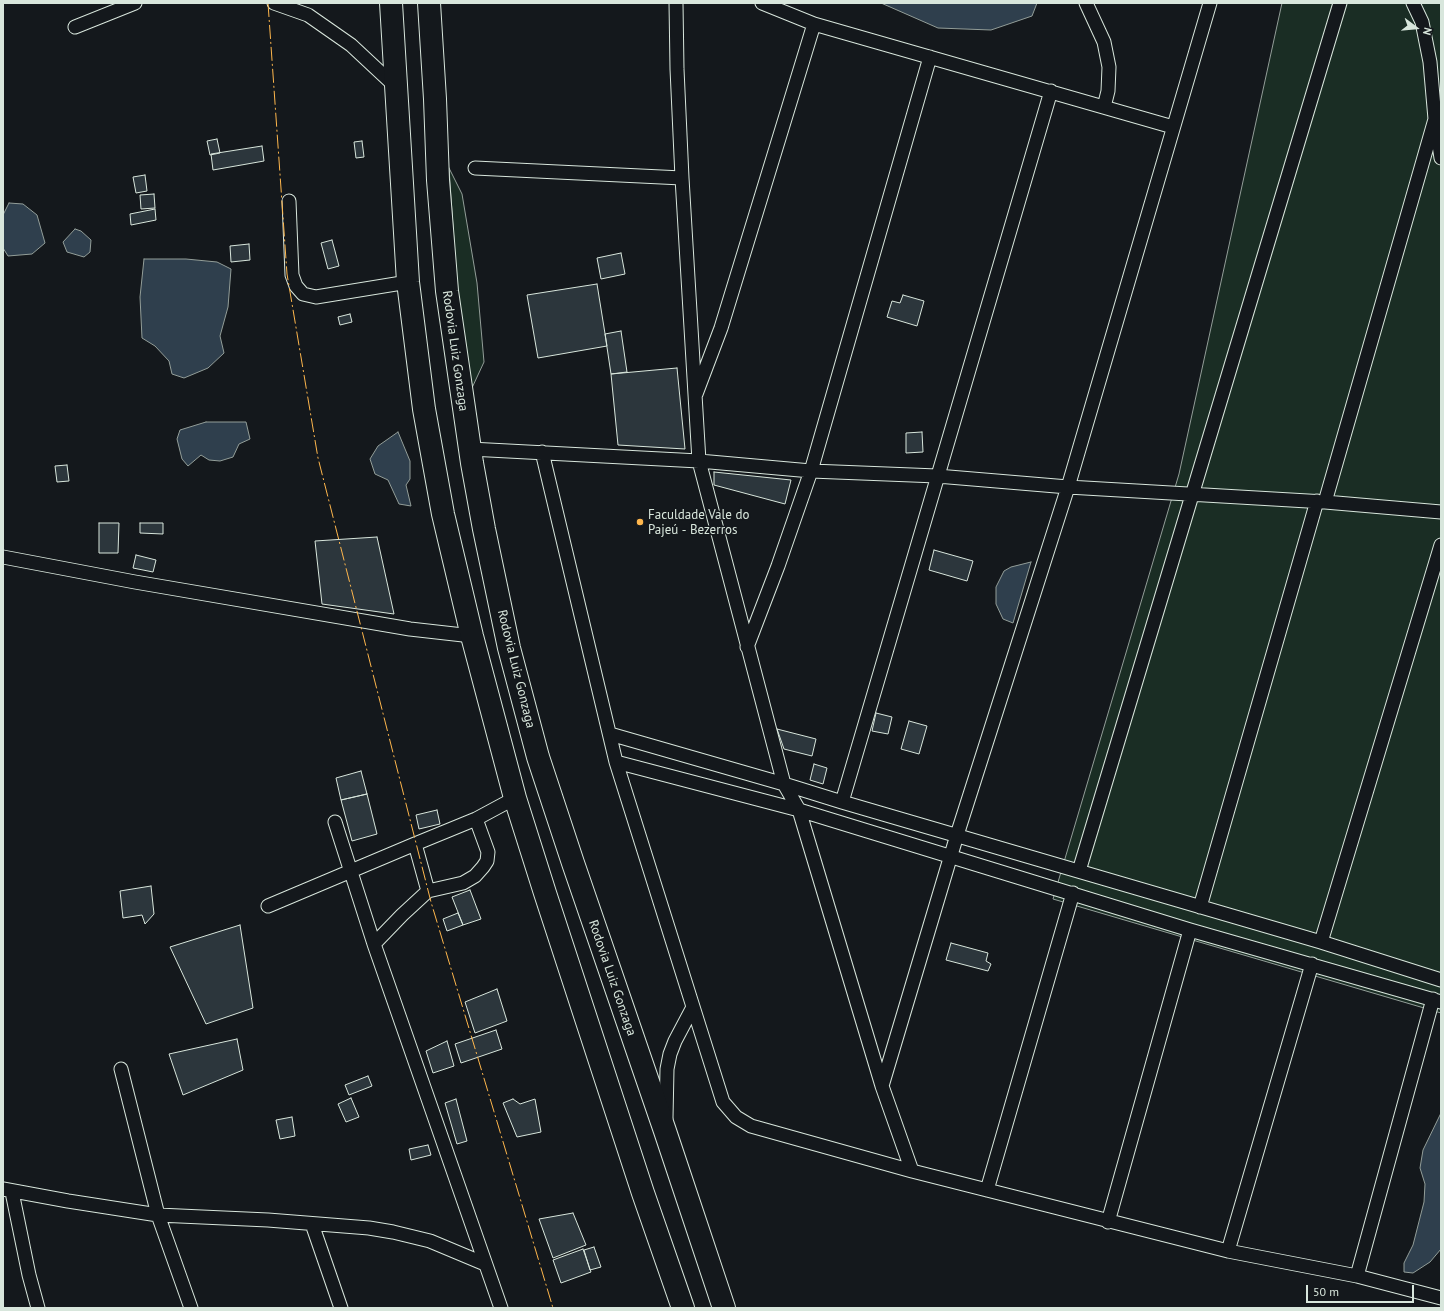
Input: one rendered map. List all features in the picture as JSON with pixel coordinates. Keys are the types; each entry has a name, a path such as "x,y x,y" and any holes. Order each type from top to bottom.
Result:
{"highway":[{"path":"391,3 408,282 426,416 444,514 472,636 515,798 643,1193 683,1308"},
{"name":"Rodovia Luiz Gonzaga","path":"429,3 438,180 447,291 470,449 484,529 509,648 538,757 591,918 665,1131 724,1308"}],"street":[{"path":"75,27 135,3"},
{"path":"274,3 308,15 314,19 351,45 396,87"},
{"path":"676,3 677,69 682,178 699,461 784,784 799,810 882,1086 912,1171"},
{"path":"762,3 814,24 1173,127"},
{"path":"1086,3 1104,42 1108,67 1108,91 1104,107"},
{"path":"882,1086 957,835 1068,487 1210,3"},
{"path":"1079,871 1340,3"},
{"path":"1413,3 1422,22 1430,62 1435,119 1441,158"},
{"path":"694,397 721,328 814,24"},
{"path":"748,647 811,471 930,57"},
{"path":"842,802 1051,91"},
{"path":"1200,907 1435,119"},
{"path":"475,168 682,178"},
{"path":"289,201 292,275 296,286 303,294 316,297 408,282"},
{"path":"470,449 699,461 811,471 938,476 1068,487 1321,502 1441,512"},
{"path":"542,452 616,762 723,1102 736,1118 751,1126 912,1171 1108,1222 1228,1251 1357,1276 1441,1298"},
{"path":"1321,942 1441,545"},
{"path":"3,557 135,582 394,627 472,636"},
{"path":"610,734 1321,942 1441,980"},
{"path":"616,762 799,810 1190,930 1437,1001 1357,1276"},
{"path":"268,906 350,870 476,819 515,798"},
{"path":"374,944 402,914 428,891 463,883 475,876 484,867 487,861 488,852 476,819"},
{"path":"335,822 374,944 501,1308"},
{"path":"415,844 428,891"},
{"path":"987,1190 1073,893"},
{"path":"1108,1222 1190,930"},
{"path":"1228,1251 1312,964"},
{"path":"665,1131 667,1069 670,1054 674,1041 693,1007"},
{"path":"121,1069 158,1215 191,1308"},
{"path":"38,1308 7,1190 158,1215 369,1228 430,1241 485,1264"},
{"path":"312,1224 341,1308"}],"green space":[{"path":"1282,3 1441,3 1441,1013 1053,899 1179,474"},
{"path":"449,168 462,194 477,283 484,362 465,403"}],"water":[{"path":"881,3 1037,3 1032,16 991,30 938,28"},
{"path":"9,203 23,204 37,215 45,243 32,254 8,256 3,248 3,215"},
{"path":"75,229 81,231 91,240 90,252 84,257 67,252 63,242"},
{"path":"144,259 186,259 217,262 231,269 228,307 220,336 224,353 208,368 184,378 172,374 169,361 155,346 142,338 140,297"},
{"path":"206,422 246,422 250,439 239,444 233,457 220,461 209,460 201,455 188,466 182,459 177,439 180,430"},
{"path":"398,432 410,461 410,479 406,485 411,506 399,504 388,480 375,474 370,459 378,446"},
{"path":"1031,562 1013,623 1003,619 996,604 996,587 1004,571 1011,567"},
{"path":"1441,1113 1441,1249 1430,1262 1413,1273 1404,1272 1404,1263 1413,1245 1424,1202 1425,1184 1420,1168 1423,1150"}],"building":[{"path":"217,139 220,153 210,155 207,141"},
{"path":"362,141 364,157 356,158 354,142"},
{"path":"262,146 264,161 213,170 211,154"},
{"path":"145,175 147,191 136,193 133,177"},
{"path":"154,194 155,208 141,209 140,195"},
{"path":"155,209 156,220 131,225 130,214"},
{"path":"332,240 339,266 328,269 321,243"},
{"path":"249,244 250,260 231,262 230,246"},
{"path":"621,253 625,274 601,279 597,258"},
{"path":"597,284 607,346 538,358 527,295"},
{"path":"903,295 924,301 917,326 887,317 892,301 900,303"},
{"path":"350,314 352,322 340,325 338,317"},
{"path":"621,331 627,372 611,374 605,334"},
{"path":"677,368 685,449 618,445 611,374"},
{"path":"922,432 923,452 906,453 906,433"},
{"path":"67,465 69,481 57,482 55,466"},
{"path":"714,472 791,480 785,504 714,485"},
{"path":"99,523 119,523 118,553 99,553"},
{"path":"140,523 163,523 163,534 140,533"},
{"path":"377,537 394,614 322,604 315,541"},
{"path":"934,550 973,561 967,581 929,570"},
{"path":"136,555 156,560 153,572 133,568"},
{"path":"876,713 892,717 888,734 872,731"},
{"path":"909,721 927,726 919,754 901,749"},
{"path":"777,729 816,739 812,756 784,749"},
{"path":"814,764 827,768 823,784 810,780"},
{"path":"361,771 367,794 341,800 336,778"},
{"path":"367,794 377,834 352,841 341,800"},
{"path":"437,810 440,824 419,829 416,815"},
{"path":"151,886 154,914 145,924 142,915 123,918 120,891"},
{"path":"470,890 481,919 463,925 452,897"},
{"path":"458,913 463,925 447,931 443,919"},
{"path":"240,925 253,1008 206,1024 170,947"},
{"path":"951,943 988,953 986,961 991,964 988,971 946,960"},
{"path":"497,989 507,1021 475,1033 465,1002"},
{"path":"496,1030 502,1049 461,1063 455,1044"},
{"path":"237,1039 243,1070 183,1095 169,1054"},
{"path":"447,1041 454,1066 433,1073 426,1051"},
{"path":"368,1076 372,1086 349,1095 345,1085"},
{"path":"351,1098 359,1117 346,1122 338,1104"},
{"path":"456,1099 467,1141 457,1144 445,1103"},
{"path":"513,1099 520,1104 535,1099 541,1132 517,1137 503,1103"},
{"path":"292,1117 295,1136 280,1139 276,1120"},
{"path":"428,1145 431,1155 411,1160 409,1149"},
{"path":"573,1213 586,1245 553,1258 539,1219"},
{"path":"594,1247 601,1267 590,1270 584,1250"},
{"path":"583,1249 591,1272 561,1283 553,1260"}],"power":[{"path":"268,3 287,274 318,458 431,902 553,1308"}],"place":[{"name":"Faculdade Vale do Pajeú - Bezerros","path":"640,522"}]}
